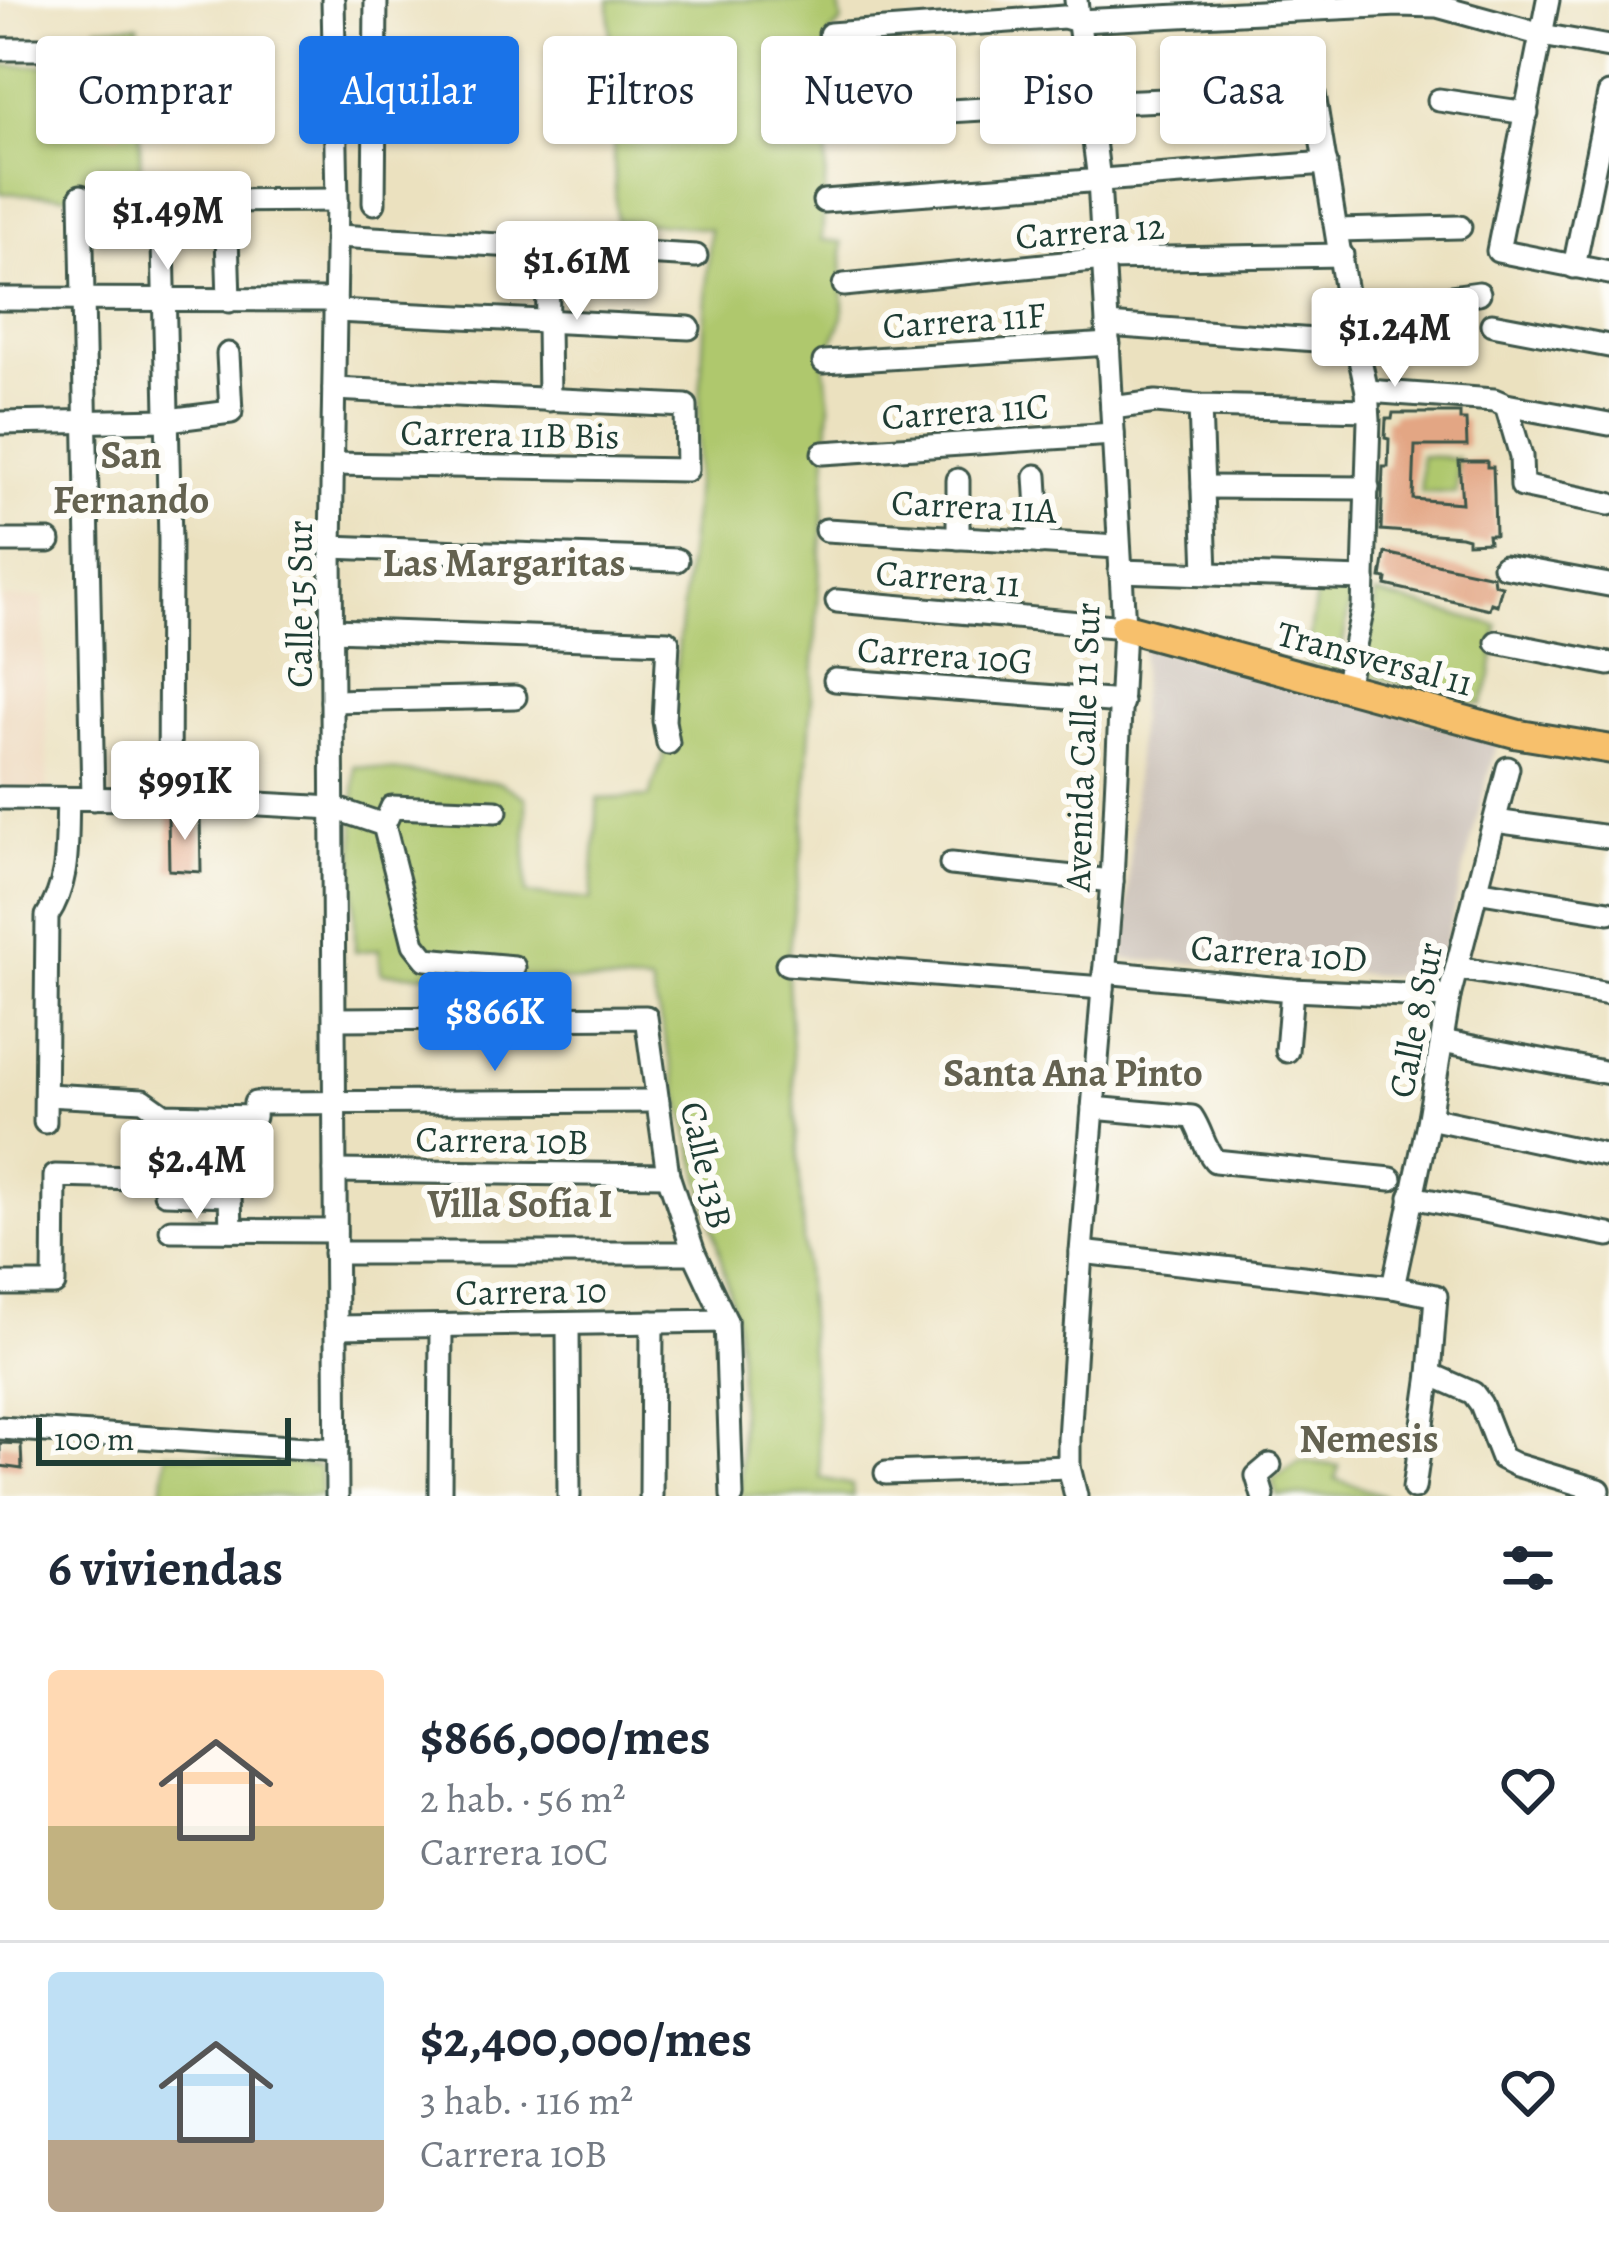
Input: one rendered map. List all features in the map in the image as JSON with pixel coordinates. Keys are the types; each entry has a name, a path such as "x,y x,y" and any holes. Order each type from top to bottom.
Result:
{"main road":[{"name":"Transversal 11","path":"1124,627 1517,734 1609,748"}],"street":[{"name":"Calle 15 Sur","path":"333,0 337,1496"},
{"path":"374,202 376,0"},
{"path":"1548,0 1498,251 1609,272"},
{"path":"830,34 1064,17 1077,10 1398,2 1465,7 1542,35 1609,47"},
{"path":"0,49 36,49"},
{"path":"1136,101 1314,94 1368,401 1372,544 1346,687"},
{"path":"1574,266 1609,94"},
{"path":"1438,100 1527,113"},
{"name":"Avenida Calle 11 Sur","path":"1076,1496 1069,1467 1081,1252 1112,881 1124,627 1094,144"},
{"path":"824,201 1326,164"},
{"path":"81,196 93,799"},
{"path":"162,200 169,799"},
{"path":"229,301 226,201 337,200"},
{"path":"1336,230 1460,227"},
{"path":"337,236 696,256"},
{"path":"334,389 549,400 547,248"},
{"name":"Carrera 12","path":"844,285 1104,260 1342,255"},
{"path":"1349,311 1479,293"},
{"path":"0,299 229,301 689,328"},
{"path":"1492,324 1609,346"},
{"name":"Carrera 11F","path":"824,362 1108,334 1357,343 1443,339"},
{"path":"0,423 168,420 231,412 228,354"},
{"name":"Carrera 11B Bis","path":"333,464 687,470 686,406 549,400"},
{"path":"1112,408 1156,402 1200,406 1494,400 1609,424"},
{"path":"1506,405 1521,456 1522,486 1609,504"},
{"path":"1200,406 1206,573"},
{"name":"Carrera 11C","path":"823,453 1113,434"},
{"path":"1036,476 1040,543"},
{"path":"958,480 958,538"},
{"path":"1203,487 1368,488"},
{"name":"Carrera 11A","path":"826,530 1118,548"},
{"path":"0,541 49,541"},
{"path":"332,547 677,560"},
{"path":"1504,566 1609,585"},
{"path":"1120,571 1364,578"},
{"name":"Carrera 11","path":"837,601 1124,627"},
{"path":"333,630 668,642 664,721 668,743"},
{"path":"1497,642 1609,664"},
{"name":"Carrera 10G","path":"836,680 1121,702"},
{"path":"332,700 515,697"},
{"name":"Calle 8 Sur","path":"1393,1286 1449,998 1508,768"},
{"path":"0,798 169,799 334,808 384,824"},
{"path":"45,1122 47,916 61,896 68,799"},
{"path":"496,811 392,807 384,824 414,944 425,959 514,967"},
{"path":"1495,821 1609,837"},
{"path":"951,864 1112,881"},
{"path":"1476,890 1609,912"},
{"name":"Carrera 10D","path":"787,964 1449,998"},
{"path":"1457,968 1609,994"},
{"path":"1287,1051 1292,990"},
{"name":"Calle 13B","path":"335,1019 646,1017 668,1175 694,1253 726,1321"},
{"path":"1442,1041 1609,1073"},
{"path":"46,1095 143,1100 164,1115 254,1117 255,1103 658,1101"},
{"path":"1093,1108 1192,1117 1205,1150 1215,1161 1391,1179"},
{"path":"1429,1118 1609,1156"},
{"name":"Carrera 10B","path":"334,1171 668,1175"},
{"path":"0,1284 54,1284 55,1176 138,1178"},
{"path":"165,1193 230,1195 231,1230"},
{"path":"1411,1197 1578,1238 1609,1235"},
{"path":"171,1231 231,1230 335,1242 694,1253"},
{"path":"1081,1252 1393,1286 1436,1296 1414,1488"},
{"path":"726,1321 732,1496"},
{"name":"Carrera 10","path":"338,1327 726,1321"},
{"path":"651,1496 652,1322"},
{"path":"568,1324 568,1496"},
{"path":"440,1496 441,1326"},
{"path":"1430,1374 1473,1393 1502,1458 1598,1490"},
{"path":"0,1428 337,1450"},
{"path":"1263,1496 1257,1476 1270,1465"},
{"path":"886,1473 1069,1467"}],"shaded area":[{"path":"43,597 48,791 0,791 0,598"},
{"path":"1143,646 1497,740 1436,979 1124,959"}],"green space":[{"path":"609,0 838,0 842,22 830,36 761,36 761,144 827,144 822,240 842,242 843,317 824,362 830,404 803,841 787,964 821,1478 852,1485 853,1496 741,1496 735,1315 651,984 381,973 379,949 355,952 354,766 500,783 526,798 526,894 591,900 598,799 649,797 668,743 693,511 710,229 616,220 614,144 737,144 737,36 610,36"},
{"path":"138,25 138,36 95,36 97,27"},
{"path":"0,66 36,66 36,144 140,144 141,199 0,193"},
{"path":"1421,456 1458,458 1456,493 1421,492"},
{"path":"1317,588 1351,593 1339,671 1306,662"},
{"path":"1376,594 1498,626 1482,705 1363,674"},
{"path":"166,1453 320,1466 321,1496 162,1496"},
{"path":"1300,1461 1339,1466 1335,1479 1386,1496 1277,1496 1272,1480"}],"building":[{"path":"1393,413 1460,413 1460,420 1466,420 1467,446 1415,446 1413,499 1462,503 1459,461 1487,461 1487,467 1493,467 1494,494 1495,535 1488,535 1489,542 1381,530 1383,467 1388,467 1386,419 1392,419"},
{"path":"1385,553 1493,576 1494,584 1502,586 1497,605 1491,603 1489,609 1386,585 1387,579 1381,578"},
{"path":"168,814 200,816 201,872 169,870"},
{"path":"0,1443 21,1444 22,1469 0,1466"}],"district":[{"name":"San Fernando","path":"131,476"},
{"name":"Las Margaritas","path":"504,562"},
{"name":"Santa Ana Pinto","path":"1073,1072"},
{"name":"Villa Sofía I","path":"520,1203"},
{"name":"Nemesis","path":"1369,1438"}]}
